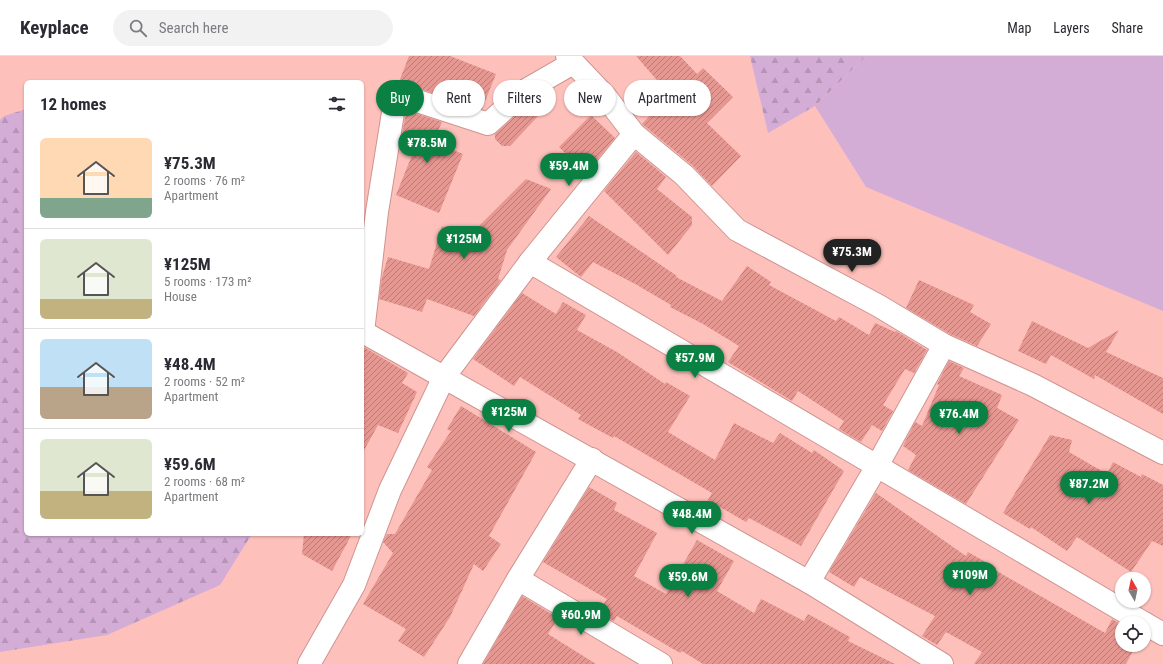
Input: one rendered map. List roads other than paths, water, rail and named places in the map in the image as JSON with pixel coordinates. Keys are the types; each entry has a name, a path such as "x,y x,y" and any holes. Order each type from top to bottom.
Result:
{"street":[{"path":"942,664 809,582 364,332 377,212 396,94 488,124 526,90 570,60 605,96 634,134 684,175 737,230 879,306 944,346 1033,385 1163,453"},
{"path":"309,664 354,585 390,490 444,376 530,262 634,134"},
{"path":"530,262 1132,616"},
{"path":"809,582 877,466 944,346"},
{"path":"468,664 518,579 592,459"},
{"path":"518,579 661,664"},
{"path":"1151,627 1163,634"}]}
